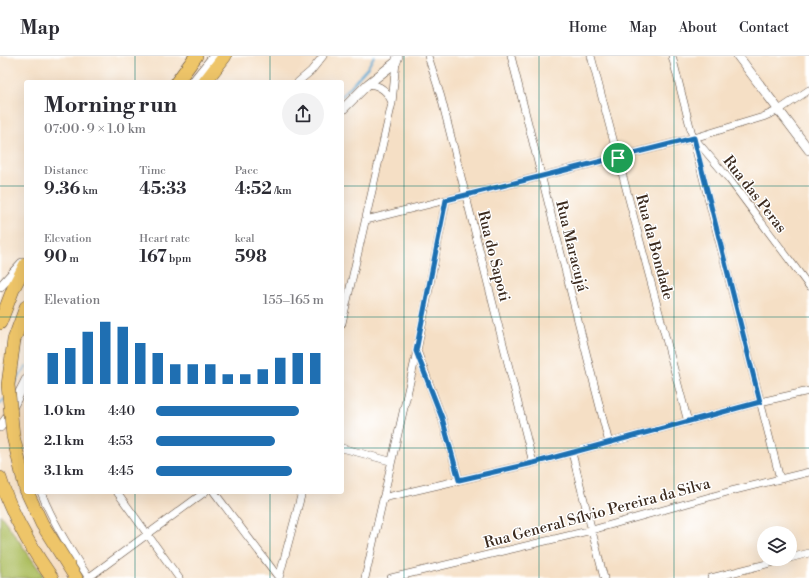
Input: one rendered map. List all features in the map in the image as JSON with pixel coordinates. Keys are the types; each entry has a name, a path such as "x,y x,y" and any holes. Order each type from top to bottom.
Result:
{"highway":[{"path":"178,80 196,56"},
{"path":"207,80 225,56"},
{"path":"0,323 14,287 24,268"},
{"path":"24,312 14,340 8,385 12,436 24,483"},
{"path":"0,478 12,512 52,578"},
{"path":"27,494 42,524 76,578"}],"street":[{"path":"195,80 214,56"},
{"path":"300,80 311,71 323,56"},
{"name":"Rua do Sapoti","path":"428,56 441,97 533,463"},
{"name":"Rua Maracujá","path":"511,56 609,443"},
{"name":"Rua da Bondade","path":"591,56 688,422"},
{"path":"672,56 780,479"},
{"path":"738,56 809,150"},
{"path":"344,108 368,84 397,59"},
{"path":"344,314 392,103 397,59"},
{"path":"368,84 381,87 386,91 392,103"},
{"path":"366,220 694,138 763,117 779,110 809,90"},
{"name":"Rua das Peras","path":"694,138 729,179 809,286"},
{"path":"365,578 390,461 416,351 446,200"},
{"path":"1,287 24,261"},
{"path":"416,351 442,418 459,480"},
{"path":"0,427 7,418 24,384"},
{"path":"383,498 533,463 760,402 809,391"},
{"path":"344,449 390,461"},
{"path":"572,453 604,578"},
{"name":"Rua General Sílvio Pereira da Silva","path":"391,578 592,530 809,472"},
{"path":"42,494 54,523 66,545 89,578 201,494"},
{"path":"118,494 179,578"},
{"path":"216,494 279,578"},
{"path":"279,578 301,494"},
{"path":"797,556 809,553"},
{"path":"711,578 758,566"}],"green space":[{"path":"0,514 43,575 39,578 0,578"}],"waterway":[{"path":"344,94 368,67 374,56"},
{"path":"13,386 24,370"},
{"path":"0,404 4,399"}],"route":[{"path":"694,138 760,402 533,463 459,480 442,418 416,351 446,200 618,158 694,138"}]}
